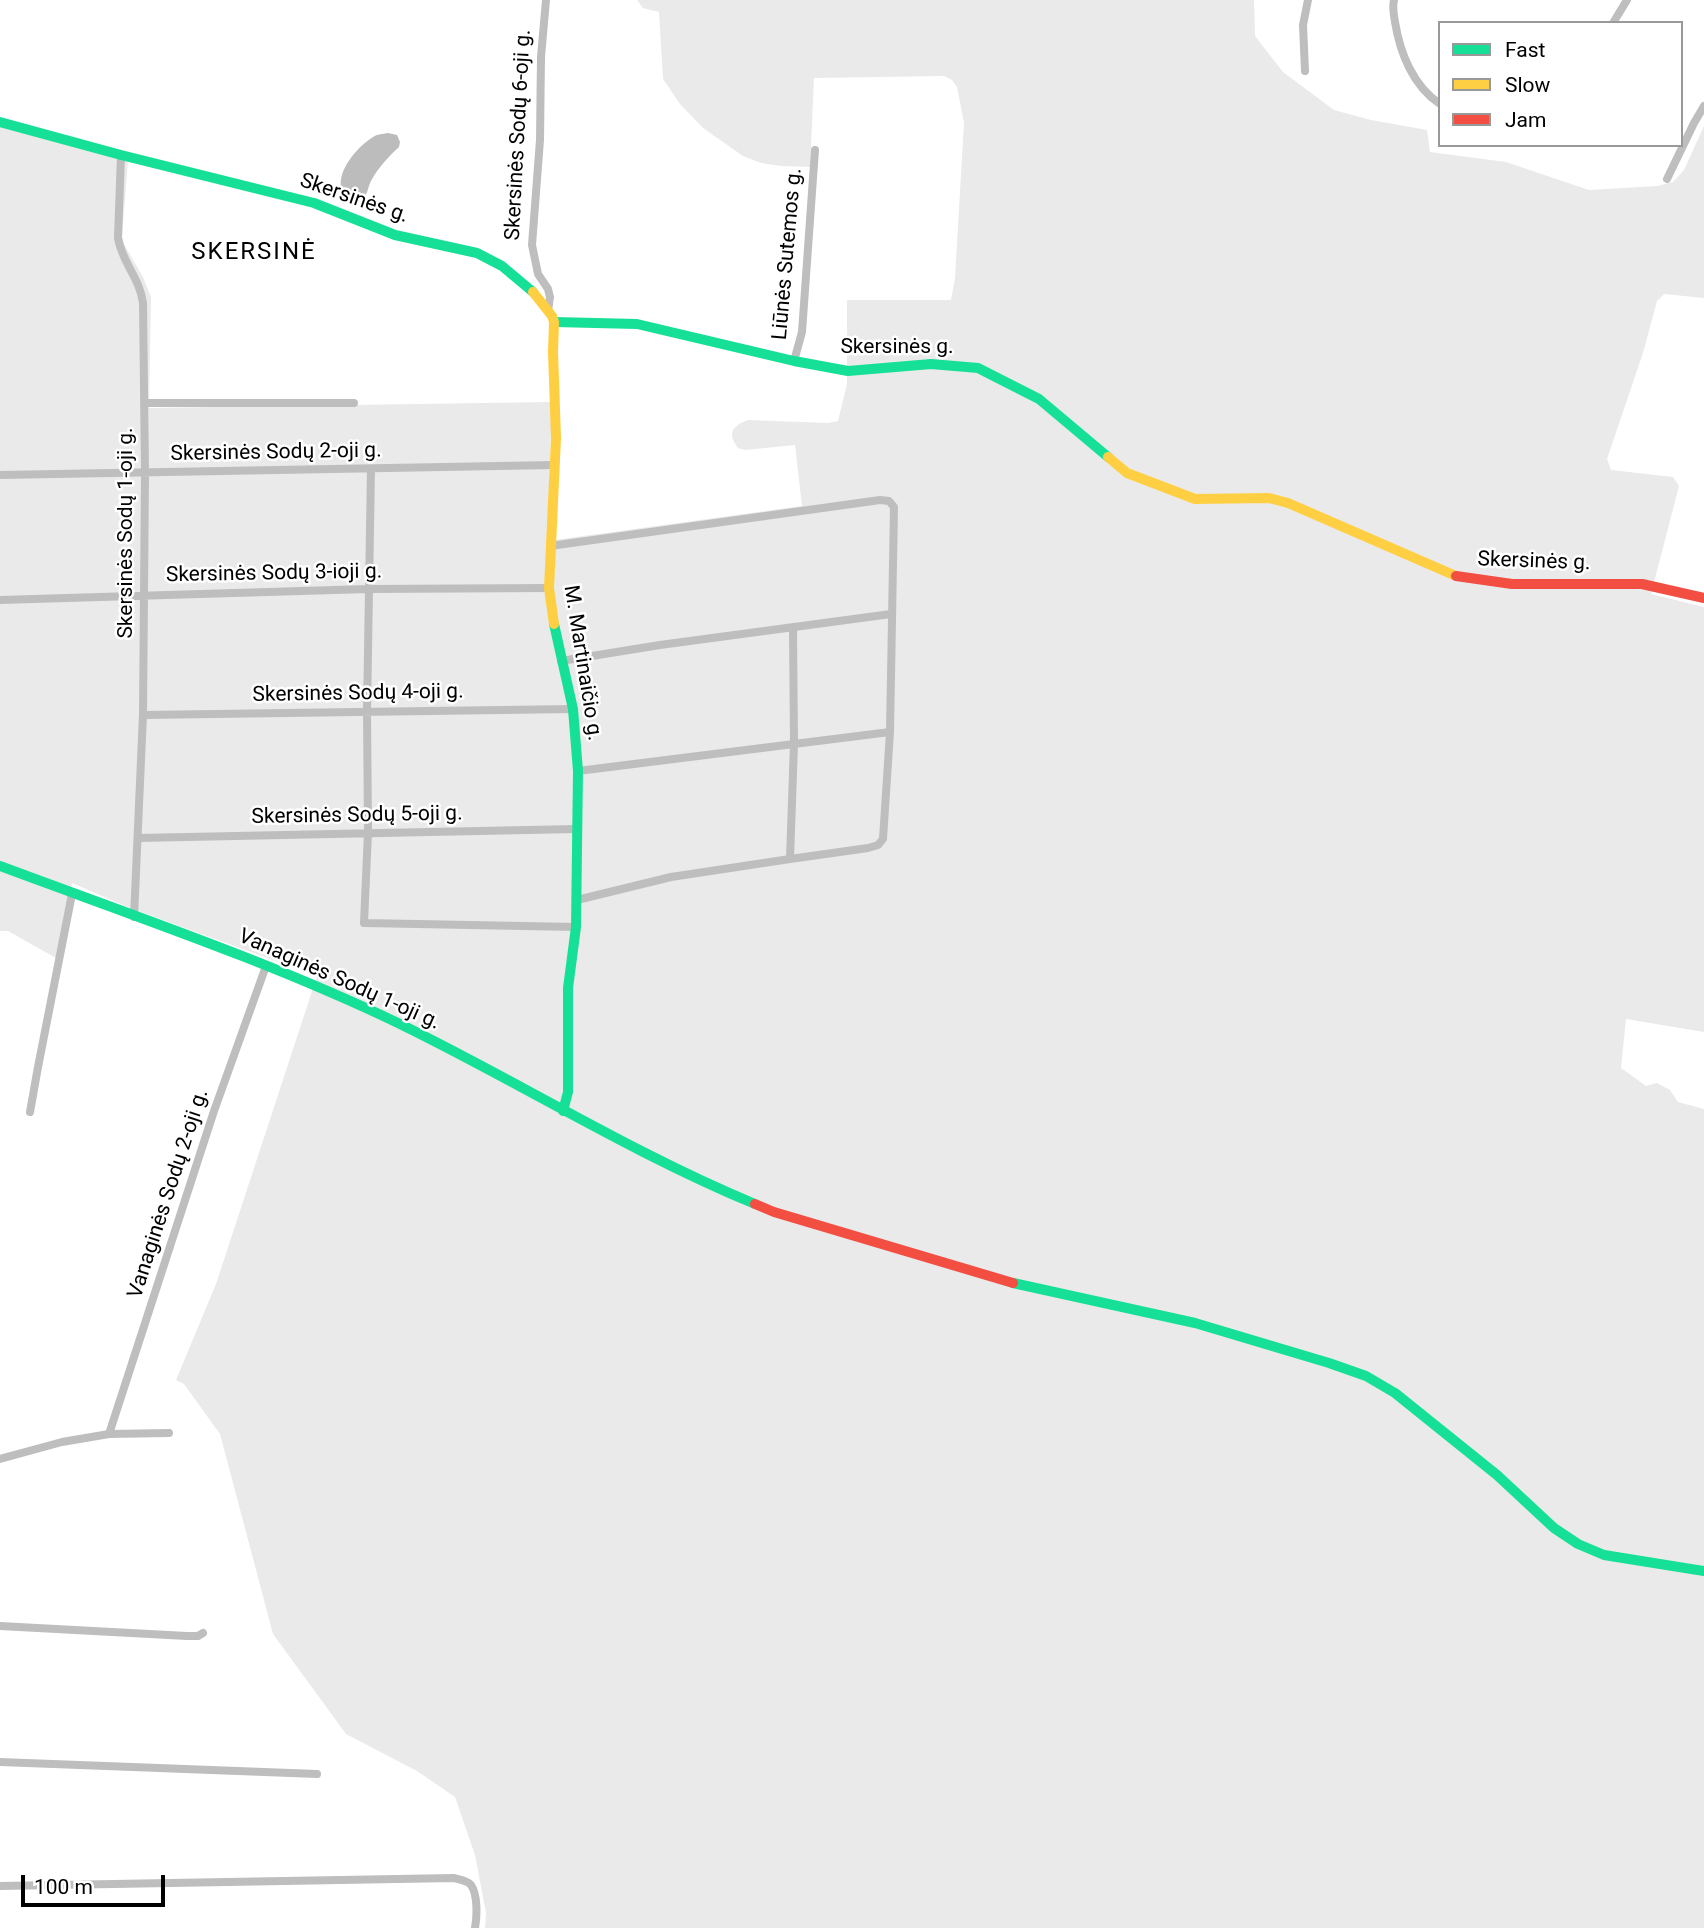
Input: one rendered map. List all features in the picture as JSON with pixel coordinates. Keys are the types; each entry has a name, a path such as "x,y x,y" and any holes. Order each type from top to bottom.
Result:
{"street":[{"name":"Skersinės Sodų 6-oji g.","path":"546,0 532,245 538,274 550,297 548,311"},
{"path":"1306,71 1303,25 1308,0"},
{"path":"1394,0 1392,5 1397,36 1408,67 1429,96 1438,103"},
{"path":"1614,21 1627,0"},
{"path":"1683,146 1704,106"},
{"name":"Skersinės g.","path":"0,122 314,203 397,236 487,257 517,276 548,311 554,322 637,324 848,371 931,364 978,368 1040,399 1128,473 1195,499 1269,498 1288,503 1452,575 1513,584 1642,584 1704,598"},
{"path":"1667,179 1682,147"},
{"name":"Liūnės Sutemos g.","path":"794,361 802,332 815,150"},
{"name":"Skersinės Sodų 1-oji g.","path":"121,155 118,238 119,247 141,290 145,402 143,715 134,917"},
{"name":"M. Martinaičio g.","path":"554,322 556,438 549,588 561,661 573,709 578,771 576,927"},
{"path":"145,402 354,403"},
{"name":"Skersinės Sodų 2-oji g.","path":"0,475 554,465"},
{"path":"371,469 368,832 364,923 576,927 569,988 568,1092 563,1111"},
{"path":"550,546 880,500 889,501 894,507 890,732 883,839 868,848 671,877 577,900"},
{"name":"Skersinės Sodų 3-ioji g.","path":"0,600 368,589 549,588"},
{"path":"561,661 891,614"},
{"path":"790,859 794,744 793,627"},
{"name":"Skersinės Sodų 4-oji g.","path":"143,715 573,709"},
{"path":"578,771 890,732"},
{"name":"Skersinės Sodų 5-oji g.","path":"138,838 576,829"},
{"name":"Vanaginės Sodų 1-oji g.","path":"0,866 266,966 401,1025 650,1156 774,1212 940,1259 1010,1282 1195,1323 1366,1376 1395,1393 1497,1475 1554,1528 1578,1544 1604,1555 1704,1571"},
{"path":"30,1112 72,894"},
{"name":"Vanaginės Sodų 2-oji g.","path":"109,1434 214,1111 266,966"},
{"path":"0,1459 62,1442 109,1434 169,1433"},
{"path":"0,1626 187,1636 203,1633"},
{"path":"0,1762 317,1774"},
{"path":"0,1886 454,1878 467,1882 473,1889 476,1924"}],"shaded area":[{"path":"637,0 1254,0 1255,36 1283,72 1334,110 1427,130 1430,152 1506,162 1589,190 1657,186 1673,182 1684,170 1704,126 1704,298 1664,294 1657,301 1643,353 1607,459 1611,470 1673,477 1679,486 1651,594 1704,607 1704,1032 1626,1019 1621,1068 1646,1086 1657,1083 1670,1090 1678,1102 1704,1109 1704,1928 485,1928 486,1913 475,1855 455,1797 417,1771 346,1734 273,1634 220,1434 184,1384 176,1380 216,1284 317,976 130,908 72,883 56,958 8,931 0,931 0,127 128,160 122,237 151,297 149,408 552,402 547,541 802,506 795,445 745,450 738,448 733,431 748,420 828,423 838,421 847,384 847,300 951,300 955,278 964,123 957,87 952,80 944,76 814,78 810,167 761,163 743,156 703,128 680,104 663,79 659,12 643,8"},
{"path":"376,135 397,135 399,147 377,172 363,199 356,201 347,197 341,184 349,160 367,141"}],"traffic: fast":[{"path":"0,122 314,203 395,235 477,253 502,266 533,292"},
{"path":"554,322 637,324 848,371 931,364 978,368 1039,399 1108,457"},
{"path":"554,624 573,709 578,771 576,927 568,988 568,1092 563,1111"},
{"path":"0,866 202,940 351,1001 444,1046 664,1163 755,1204"},
{"path":"1013,1283 1195,1323 1366,1376 1395,1393 1497,1475 1554,1528 1578,1544 1604,1555 1704,1571"}],"traffic: slow":[{"path":"533,292 554,322 556,438 549,588 554,624"},
{"path":"1108,457 1127,473 1195,499 1269,498 1288,503 1456,576"}],"traffic: jam":[{"path":"1456,576 1512,584 1642,584 1704,598"},
{"path":"755,1204 1013,1283"}],"district":[{"name":"SKERSINĖ","path":"254,253"}]}
